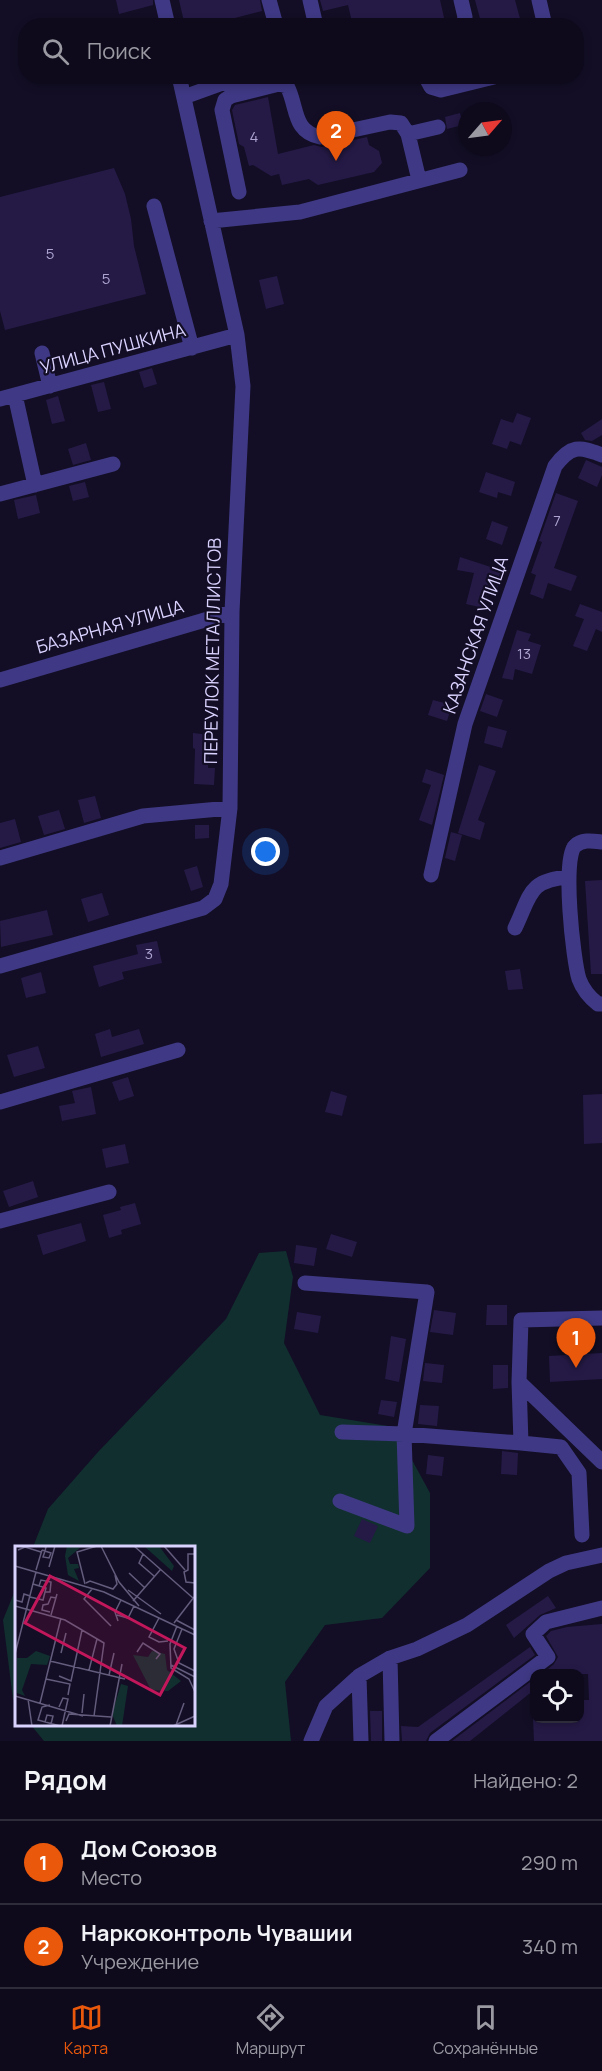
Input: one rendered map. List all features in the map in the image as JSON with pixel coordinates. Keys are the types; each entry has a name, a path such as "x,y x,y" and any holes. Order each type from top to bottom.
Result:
{"street":[{"path":"162,0 166,18"},
{"path":"269,0 274,18"},
{"path":"310,0 314,18"},
{"path":"461,0 465,18"},
{"path":"539,0 543,18"},
{"name":"ПЕРЕУЛОК МЕТАЛЛИСТОВ","path":"0,966 203,908 215,899 221,884 230,808 232,612 243,386 237,335 181,84"},
{"path":"184,97 220,84"},
{"path":"239,192 222,110 225,100 231,96 279,84 287,86 302,129 311,135 320,137 390,122 401,123 408,134 419,180"},
{"path":"429,84 431,87 441,90 465,84"},
{"path":"408,134 438,127"},
{"path":"212,221 300,212 460,170"},
{"path":"154,206 192,348"},
{"name":"УЛИЦА ПУШКИНА","path":"7,397 237,335"},
{"path":"42,353 50,386"},
{"path":"7,397 35,485"},
{"name":"КАЗАНСКАЯ УЛИЦА","path":"431,875 465,724 555,466 564,454 574,449 585,448 602,455"},
{"path":"0,494 113,464"},
{"name":"БАЗАРНАЯ УЛИЦА","path":"0,680 232,612"},
{"path":"0,858 143,816 230,808"},
{"path":"602,842 584,841 575,845 570,854 569,878 572,943 579,979 588,996 598,1004 602,1004"},
{"path":"515,928 535,888 551,879 569,878"},
{"path":"0,1102 178,1050"},
{"path":"0,1221 109,1192"},
{"path":"304,1283 428,1292 404,1434 407,1526 340,1501"},
{"path":"521,1443 519,1382 521,1320 602,1318"},
{"path":"519,1382 602,1462"},
{"path":"342,1432 404,1434 561,1447 579,1473 582,1535"},
{"path":"311,1741 326,1706 359,1676 390,1658 417,1649 467,1625 549,1571 566,1563 602,1555"},
{"path":"436,1741 548,1658 533,1634 546,1622 602,1608"},
{"path":"390,1658 392,1741"},
{"path":"359,1676 361,1741"}],"green space":[{"path":"286,1251 293,1277 284,1343 320,1415 394,1427 430,1493 430,1568 382,1618 325,1625 285,1682 291,1741 44,1741 32,1726 195,1726 195,1546 33,1546 48,1509 98,1452 226,1319 259,1253"},
{"path":"15,1590 15,1703 13,1699 3,1620"}],"building":[{"path":"116,0 153,0 153,5 119,14"},
{"path":"179,0 260,0 262,11 235,18 183,18"},
{"path":"320,0 440,0 444,18 351,18 348,5 323,11"},
{"path":"475,0 515,0 520,18 480,18"},
{"path":"268,97 278,154 314,145 322,147 367,137 369,145 379,151 382,163 374,172 318,185 309,179 282,185 279,174 271,176 253,165 249,166 244,147 239,144 232,110 235,105"},
{"path":"458,114 458,126 447,129 445,117"},
{"path":"114,168 125,194 134,246 146,294 5,330 0,311 0,197"},
{"path":"277,276 284,304 266,309 259,280"},
{"path":"152,368 157,384 144,388 139,372"},
{"path":"104,382 111,409 98,412 91,385"},
{"path":"58,396 65,421 52,424 46,400"},
{"path":"517,413 531,418 521,445 510,441 507,449 492,444 501,419 513,423"},
{"path":"602,419 602,435 592,441 585,440 581,433"},
{"path":"86,443 91,460 73,465 68,449"},
{"path":"586,460 602,467 602,475 597,487 578,478"},
{"path":"486,472 515,482 511,496 498,492 497,498 479,492"},
{"path":"85,482 89,497 73,501 69,486"},
{"path":"556,493 578,501 554,568 577,576 571,591 548,583 543,599 530,594 536,575 531,573 542,542 539,541"},
{"path":"36,495 40,513 18,519 14,500"},
{"path":"492,521 508,527 502,545 486,539"},
{"path":"460,557 503,571 497,589 489,587 483,608 466,604 474,573 457,570"},
{"path":"580,604 602,612 602,632 596,629 587,651 573,646 584,619 575,616"},
{"path":"517,630 531,634 528,641 541,645 532,674 515,669 513,680 502,678"},
{"path":"486,694 503,700 497,717 480,711"},
{"path":"433,700 452,705 447,721 428,715"},
{"path":"488,726 507,731 502,748 484,743"},
{"path":"193,733 210,735 208,768 215,768 214,785 194,784"},
{"path":"479,765 496,771 478,820 485,823 480,840 458,833"},
{"path":"426,769 444,775 432,825 419,820 431,785 422,782"},
{"path":"95,796 101,818 84,823 78,800"},
{"path":"59,810 65,829 44,835 38,816"},
{"path":"15,819 21,842 0,848 0,823"},
{"path":"195,825 209,825 209,838 195,839"},
{"path":"451,832 462,835 455,861 445,858"},
{"path":"197,866 203,887 191,891 184,870"},
{"path":"602,880 602,974 591,974 585,881"},
{"path":"102,893 109,915 88,922 81,899"},
{"path":"47,910 53,935 1,947 0,921"},
{"path":"157,941 162,963 122,972 124,979 99,987 93,966 138,954 136,945"},
{"path":"520,969 523,989 508,990 505,971"},
{"path":"41,972 46,993 26,998 21,978"},
{"path":"110,1029 112,1037 139,1029 144,1044 101,1057 95,1034"},
{"path":"38,1046 45,1068 14,1077 7,1055"},
{"path":"128,1077 134,1096 119,1101 112,1082"},
{"path":"91,1087 96,1114 62,1121 59,1106 75,1103 72,1091"},
{"path":"331,1091 347,1096 342,1116 325,1112"},
{"path":"602,1094 602,1143 584,1144 583,1095"},
{"path":"125,1144 129,1163 106,1168 102,1149"},
{"path":"33,1181 38,1197 9,1207 3,1191"},
{"path":"135,1203 141,1224 121,1230 122,1234 109,1238 103,1215"},
{"path":"81,1223 86,1241 43,1255 37,1235"},
{"path":"331,1234 357,1242 352,1257 326,1249"},
{"path":"296,1245 317,1248 314,1266 294,1263"},
{"path":"487,1305 507,1305 507,1325 486,1325"},
{"path":"434,1310 456,1313 453,1335 430,1332"},
{"path":"297,1312 321,1316 318,1333 294,1329"},
{"path":"391,1336 406,1339 399,1382 385,1379"},
{"path":"602,1353 602,1379 550,1382 549,1356"},
{"path":"425,1363 444,1365 442,1383 423,1381"},
{"path":"493,1365 508,1365 508,1388 493,1389"},
{"path":"381,1400 397,1402 394,1417 378,1414"},
{"path":"420,1405 439,1406 437,1426 418,1424"},
{"path":"502,1451 518,1453 517,1475 501,1474"},
{"path":"428,1455 444,1457 442,1476 426,1474"},
{"path":"362,1519 378,1526 370,1543 354,1536"},
{"path":"548,1596 556,1608 540,1615 514,1638 506,1625"},
{"path":"602,1624 602,1741 534,1741 533,1723 584,1723 584,1700 589,1700 588,1674 584,1674 584,1669 548,1669 558,1657 546,1636 551,1631"},
{"path":"530,1647 535,1655 430,1733 426,1741 402,1741 401,1726 418,1727"},
{"path":"530,1682 530,1693 470,1741 452,1741"},
{"path":"370,1711 382,1711 382,1741 371,1741"}],"place":[{"name":"Наркоконтроль Чувашии","path":"336,161"},
{"name":"Дом Союзов","path":"576,1368"}]}
